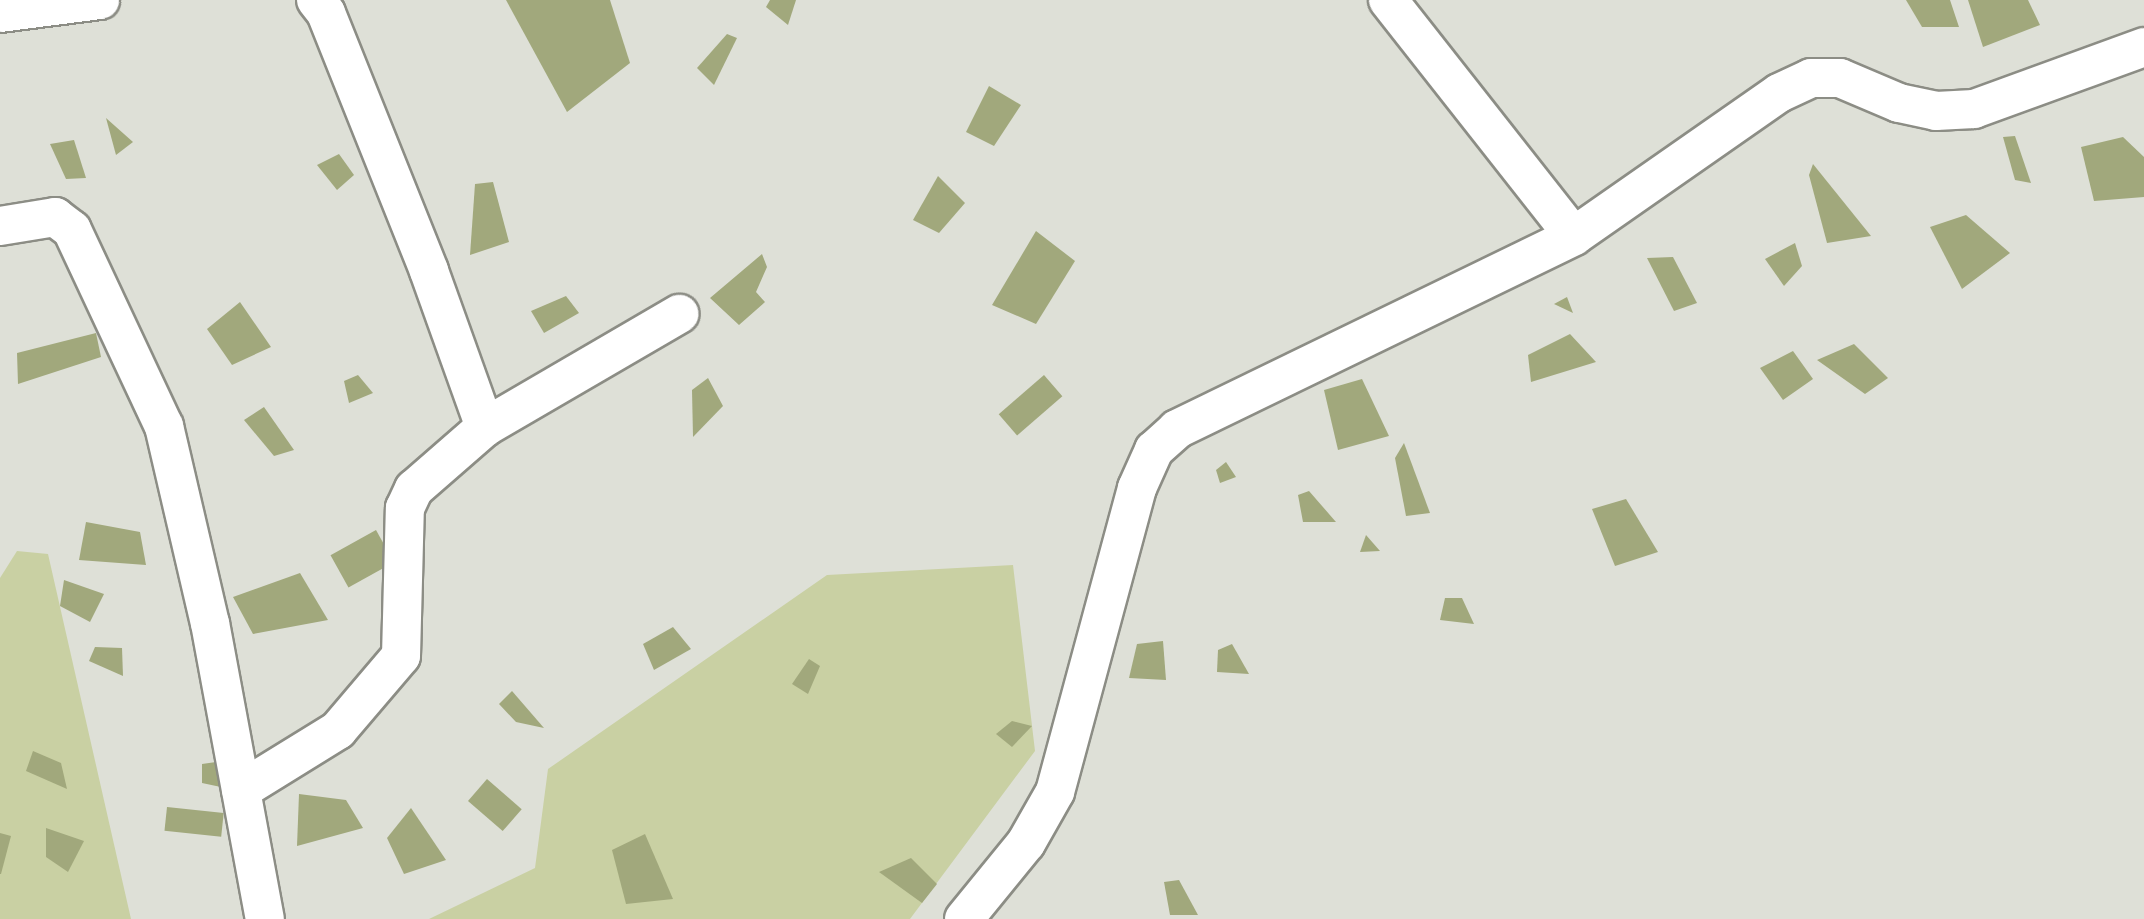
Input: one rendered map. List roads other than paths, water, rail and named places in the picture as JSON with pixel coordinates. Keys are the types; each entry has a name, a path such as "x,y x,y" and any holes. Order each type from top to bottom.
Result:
{"street":[{"path":"0,13 100,0"},
{"path":"316,0 326,13 429,271 485,427"},
{"path":"1388,0 1574,236"},
{"path":"964,919 1026,844 1055,792 1133,501 1154,450 1177,429 1574,236 1779,93 1811,78 1840,78 1899,103 1937,111 1974,109 2144,47"},
{"path":"0,226 55,218 72,230 164,426 210,623 265,919"},
{"path":"241,790 338,730 401,656 405,508 414,489 485,427 679,314"}]}
